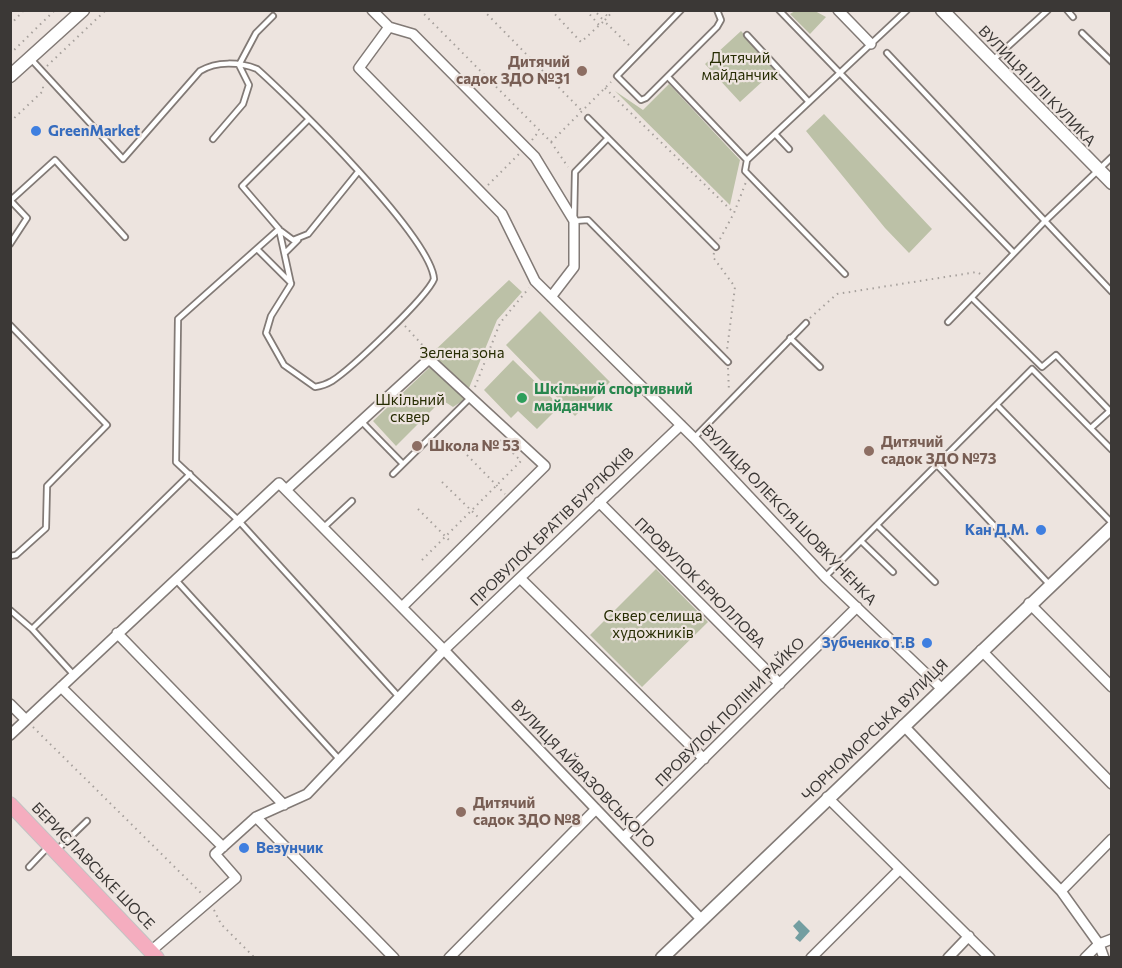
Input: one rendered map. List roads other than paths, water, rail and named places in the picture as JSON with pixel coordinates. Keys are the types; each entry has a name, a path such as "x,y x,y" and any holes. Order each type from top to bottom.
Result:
{"main road":[{"name":"БЕРИСЛАВСЬКЕ ШОСЕ","path":"10,804 154,954"}],"street":[{"path":"10,76 83,10"},
{"path":"372,10 389,27 413,34 535,157 574,221 574,267 550,297"},
{"path":"838,10 872,44"},
{"name":"ВУЛИЦЯ ІЛЛІ КУЛИКА","path":"942,10 1112,183"},
{"name":"ВУЛИЦЯ ОЛЕКСІЯ ШОВКУНЕНКА","path":"389,27 359,68 502,214 535,281 694,438 825,577 941,688"},
{"path":"10,735 238,520 361,421 429,359 472,396 545,466 402,607"},
{"name":"ПРОВУЛОК БРАТІВ БУРЛЮКІВ","path":"444,650 681,425"},
{"name":"ВУЛИЦЯ АЙВАЗОВСЬКОГО","path":"282,486 444,650 701,919"},
{"name":"ПРОВУЛОК БРЮЛЛОВА","path":"599,502 780,684"},
{"name":"ЧОРНОМОРСЬКА ВУЛИЦЯ","path":"662,957 1112,525"},
{"path":"521,579 704,759"},
{"path":"1029,603 1112,687"},
{"name":"ПРОВУЛОК ПОЛІНИ РАЙКО","path":"624,837 857,607"},
{"path":"117,633 284,805"},
{"path":"61,687 223,847 256,817 308,794 444,650"},
{"path":"981,650 1112,784"},
{"path":"10,704 26,720"},
{"path":"903,724 1061,891 1099,944 1104,957"},
{"path":"827,797 990,957"},
{"path":"448,957 596,809"},
{"path":"256,817 394,957"},
{"path":"1061,891 1112,839"},
{"name":"БЕРИСЛАВСЬКЕ ШОСЕ","path":"154,954 236,878 215,854 223,847"},
{"path":"811,957 900,869"},
{"path":"948,957 969,936"},
{"path":"1085,957 1099,944 1112,939"}],"lane":[{"path":"681,10 616,76 641,99 668,77 717,27 721,20 717,10"},
{"path":"779,10 1014,253"},
{"path":"845,274 745,171 747,160 907,10"},
{"path":"992,61 1048,10"},
{"path":"1067,10 1073,17"},
{"path":"239,65 256,33 273,16"},
{"path":"1082,33 1112,62"},
{"path":"747,35 809,102"},
{"path":"887,53 1112,292"},
{"path":"30,58 123,159 200,71 213,63 257,69 396,212 433,274 432,283 399,320 342,373 332,381 315,387 284,365 266,333 271,316 291,284 279,229"},
{"path":"213,139 232,120 248,93 247,77 239,65"},
{"path":"668,77 747,160"},
{"path":"588,118 716,247"},
{"path":"298,240 288,238 242,186 308,120"},
{"path":"775,134 789,149"},
{"path":"608,138 575,172 574,221 588,220 728,363"},
{"path":"948,322 1045,221 1112,157"},
{"path":"10,243 27,218 11,200 55,160 124,237"},
{"path":"285,253 308,234 358,172"},
{"path":"765,203 770,198"},
{"path":"279,229 178,320 176,462 238,520 399,697"},
{"path":"257,249 291,284"},
{"path":"972,298 1042,367 1056,355 1111,410 1091,428"},
{"path":"694,438 806,323"},
{"path":"10,325 107,425 47,486 46,528 16,555 10,556"},
{"path":"790,338 820,367"},
{"path":"825,577 1032,369 1112,450"},
{"path":"393,474 472,396"},
{"path":"997,405 1112,525"},
{"path":"361,421 403,464"},
{"path":"938,466 1049,585"},
{"path":"32,629 190,474"},
{"path":"323,528 352,501"},
{"path":"877,525 935,582"},
{"path":"861,541 892,572"},
{"path":"175,579 340,759"},
{"path":"10,610 32,629 74,674"},
{"path":"29,867 87,821"}],"water":[{"path":"799,920 810,931 800,942 795,938 799,933 793,926"}],"place":[{"name":"Дитячий садок ЗДО №31","path":"582,71"},
{"name":"GreenMarket","path":"36,131"},
{"name":"Шкільний спортивний майданчик","path":"522,398"},
{"name":"Школа № 53","path":"417,446"},
{"name":"Дитячий садок ЗДО №73","path":"869,451"},
{"name":"Кан Д.М.","path":"1041,530"},
{"name":"Зубченко Т.В","path":"927,643"},
{"name":"Дитячий садок ЗДО №8","path":"461,812"},
{"name":"Везунчик","path":"244,848"}],"park label":[{"name":"Дитячий майданчик","path":"740,66"},
{"name":"Зелена зона","path":"462,353"},
{"name":"Шкільний сквер","path":"410,408"},
{"name":"Сквер селища художників","path":"653,624"}]}
